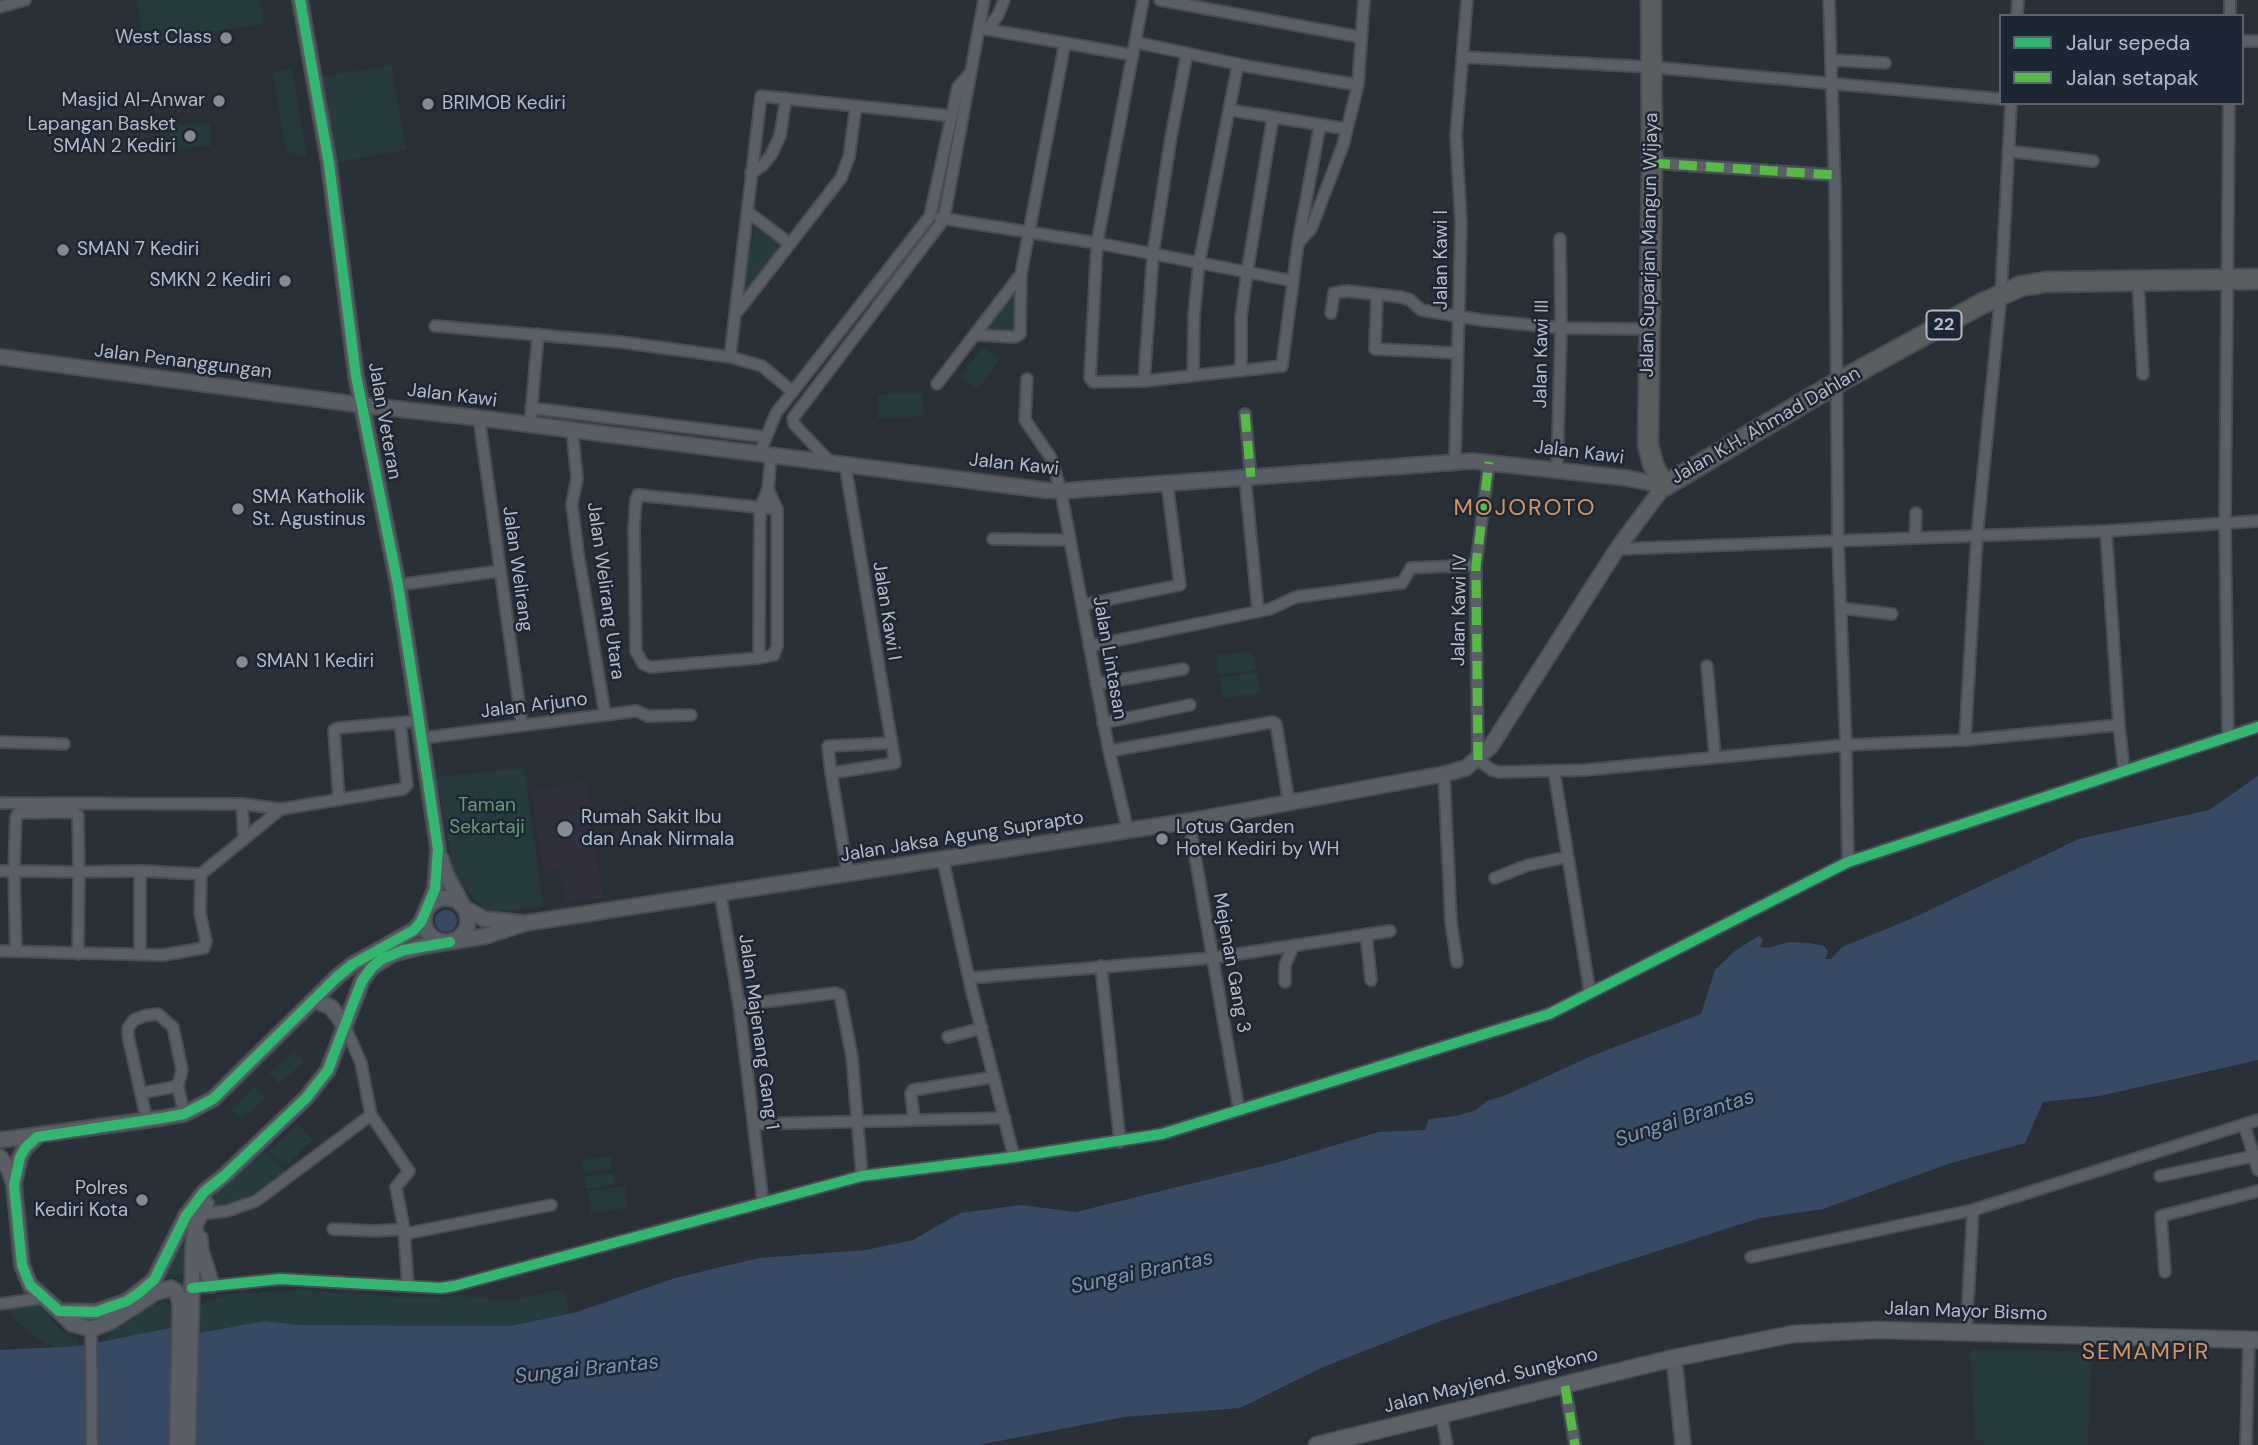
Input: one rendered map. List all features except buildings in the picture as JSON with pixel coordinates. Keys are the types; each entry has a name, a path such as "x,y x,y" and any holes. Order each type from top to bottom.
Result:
{"highway":[{"name":"Jalan Suparjan Mangun Wijaya","path":"1651,0 1648,445 1653,464 1664,486"},
{"name":"Jalan K.H. Ahmad Dahlan","path":"1664,486 1835,384 2001,294 2035,283 2258,279"}],"main road":[{"name":"Jalan Veteran","path":"300,0 329,164 362,405 398,585 410,722 422,738 438,849"},
{"name":"Jalan Penanggungan","path":"0,357 362,405"},
{"name":"Jalan Kawi","path":"362,405 1061,491 1489,462 1627,478 1664,486"},
{"name":"Jalan K.H. Ahmad Dahlan","path":"1402,781 1466,768 1491,746 1617,549 1664,486"},
{"name":"Jalan Jaksa Agung Suprapto","path":"526,923 1128,831 1402,781"},
{"path":"438,849 446,874 468,918 466,929 460,938 450,942 439,941 429,934 425,924 426,912 435,889 438,849"},
{"path":"0,1140 37,1137 184,1114 213,1099 353,964 414,930 433,903 444,899 455,900 484,919 526,923"},
{"path":"59,1311 96,1312 127,1301 154,1280 186,1216 204,1192 306,1098 328,1070 362,981 372,967 382,959 404,950 509,930 526,923"},
{"path":"314,1000 331,1007 345,1026"},
{"path":"14,1185 20,1157 37,1137"},
{"path":"0,1157 9,1170 14,1185 22,1265 30,1285 72,1324 91,1329 110,1322 143,1299 171,1288 177,1292 185,1306 188,1445"},
{"path":"177,1445 185,1306 192,1288 197,1218 224,1176"},
{"path":"197,1218 201,1251 212,1285"},
{"name":"Jalan Mayor Bismo","path":"1674,1358 1793,1334 1877,1330 2253,1340"},
{"path":"1674,1358 1684,1445"},
{"name":"Jalan Mayjend. Sungkono","path":"1317,1445 1674,1358"}],"street":[{"path":"0,7 24,0"},
{"path":"830,462 793,421 795,415 944,219 971,72 984,29 984,0"},
{"path":"984,29 998,15 1004,0"},
{"path":"1143,0 1097,243 1091,381 1144,381 1283,366 1298,243 1320,125"},
{"path":"1160,0 1360,37"},
{"path":"1298,243 1311,229 1347,129 1358,85 1364,0"},
{"name":"Jalan Kawi I","path":"1455,463 1461,223 1456,135 1467,0"},
{"path":"1829,0 1833,84 1838,541 1848,862"},
{"path":"984,29 1133,54"},
{"path":"1135,42 1238,64 1358,85"},
{"path":"976,335 1015,337 1020,334 1021,274 1065,43"},
{"path":"1144,381 1153,254 1187,53"},
{"path":"1462,57 1651,66 1999,99"},
{"path":"1832,60 1885,63"},
{"path":"1193,376 1194,315 1199,263 1238,64"},
{"path":"777,509 638,495 634,551 636,651 643,664 652,667 759,658 772,656 776,652 777,509 768,489 766,437 776,413 930,216 958,87 971,72"},
{"path":"730,357 761,96 952,116"},
{"path":"751,173 762,166 780,136 786,98"},
{"path":"1965,740 1977,536 2001,294 2011,105"},
{"path":"2228,737 2225,523 2230,105"},
{"path":"737,313 841,178 849,157 856,106"},
{"path":"1230,110 1347,129"},
{"path":"1241,371 1241,317 1273,117"},
{"path":"2008,151 2093,161"},
{"path":"1652,163 1834,174"},
{"path":"748,212 790,244"},
{"path":"930,216 1097,243 1293,281"},
{"name":"Jalan Kawi III","path":"1557,470 1561,328 1560,239"},
{"path":"937,384 1021,274"},
{"path":"2138,281 2143,374"},
{"path":"1331,313 1336,292 1401,297 1410,300 1421,310 1561,328 1649,329"},
{"path":"1377,295 1375,349 1458,354"},
{"path":"435,326 538,334 730,357 762,366 793,392"},
{"path":"530,425 538,334"},
{"path":"814,365 826,374"},
{"name":"Jalan Lintasan","path":"1027,379 1025,420 1051,458 1061,491 1109,751 1128,831"},
{"path":"531,408 766,437"},
{"path":"1245,414 1258,611"},
{"name":"Jalan Welirang","path":"479,418 522,725"},
{"name":"Jalan Welirang Utara","path":"572,430 577,478 572,504 605,714"},
{"name":"Jalan Kawi IV","path":"1478,760 1476,565 1489,462"},
{"name":"Jalan Kawi I","path":"831,774 894,764 845,464"},
{"path":"1082,605 1180,585 1167,483"},
{"path":"759,658 760,507 768,489"},
{"path":"1914,538 1916,513"},
{"path":"1617,549 2106,531 2258,521"},
{"path":"2106,531 2124,770"},
{"path":"993,539 1070,540"},
{"path":"1089,646 1275,608 1296,597 1402,583 1411,568 1476,565"},
{"path":"398,585 499,571"},
{"path":"1841,608 1892,614"},
{"path":"1707,666 1715,757"},
{"path":"1096,684 1183,669"},
{"path":"1104,723 1190,705"},
{"name":"Jalan Arjuno","path":"422,738 636,711 648,716 691,715"},
{"path":"0,803 242,804 281,809 339,800 405,789 410,722 334,730 339,800"},
{"path":"1109,751 1273,722 1276,724 1289,803"},
{"path":"1478,760 1499,772 1554,771 1846,745 1965,740 2119,725"},
{"path":"192,1288 280,1279 440,1288 454,1286 762,1198 862,1176 1014,1157 1163,1134 1549,1014 1848,862 2258,727"},
{"path":"0,743 64,744"},
{"path":"848,875 828,746 891,743"},
{"path":"1554,771 1590,993"},
{"path":"1444,774 1451,922 1457,962"},
{"path":"242,804 244,839"},
{"path":"0,871 201,874 281,809"},
{"path":"16,951 16,817 18,813 74,812 79,817 78,954"},
{"name":"Mejenan Gang 3","path":"1189,821 1239,1110"},
{"path":"1494,877 1528,865 1567,857"},
{"path":"943,860 969,978 1014,1157"},
{"path":"139,955 140,871"},
{"path":"0,951 139,955 179,954 205,947 200,913 201,874"},
{"name":"Jalan Majenang Gang 1","path":"720,892 739,1005 762,1198"},
{"path":"969,978 1212,958 1390,931"},
{"path":"1366,934 1371,980"},
{"path":"1284,982 1285,965 1294,946"},
{"path":"1101,966 1119,1142"},
{"path":"739,1005 835,993 840,995 852,1057 862,1176"},
{"path":"147,1121 128,1036 128,1028 134,1020 144,1016 158,1014 173,1027 182,1070 178,1086 184,1114"},
{"path":"345,1026 361,1063 371,1115 409,1171 396,1187 404,1232 408,1286"},
{"path":"948,1037 982,1028"},
{"path":"914,1120 911,1094 913,1090 995,1077"},
{"path":"142,1093 178,1086"},
{"path":"197,1218 256,1202 371,1115"},
{"path":"755,1124 1005,1118"},
{"path":"1751,1257 1973,1210 2258,1119"},
{"path":"2244,1124 2258,1170"},
{"path":"2160,1176 2254,1156"},
{"path":"2165,1272 2161,1216 2258,1191"},
{"path":"333,1229 404,1232 551,1205"},
{"path":"1966,1334 1973,1210"},
{"path":"0,1304 41,1298"},
{"path":"91,1329 92,1445"},
{"path":"2246,1445 2253,1340"},
{"path":"1565,1385 1575,1445"},
{"path":"1441,1414 1447,1445"}],"shaded area":[{"name":"Rumah Sakit Ibu dan Anak Nirmala","path":"586,781 603,898 565,903 560,869 543,872 531,789"}],"green space":[{"path":"137,0 260,0 264,24 143,42"},
{"path":"391,65 406,150 337,162 322,77"},
{"path":"292,67 307,158 286,151 273,73"},
{"name":"Lapangan Basket SMAN 2 Kediri","path":"210,123 211,146 171,148 170,126"},
{"path":"755,222 782,245 743,297"},
{"path":"1017,284 1015,334 983,332"},
{"path":"983,347 1000,358 978,389 960,376"},
{"path":"923,393 924,416 878,419 878,395"},
{"path":"1252,651 1256,670 1218,675 1216,655"},
{"path":"1257,673 1261,693 1222,698 1220,677"},
{"name":"Taman Sekartaji","path":"524,768 543,906 490,913 460,882 453,867 437,777"},
{"path":"294,1050 304,1062 279,1084 269,1073"},
{"path":"256,1086 266,1098 241,1120 231,1109"},
{"path":"299,1124 313,1140 284,1167 269,1151"},
{"path":"261,1148 286,1171 229,1210 211,1217 209,1202"},
{"path":"610,1156 612,1169 584,1172 582,1160"},
{"path":"613,1173 614,1185 586,1189 585,1177"},
{"path":"625,1186 628,1208 591,1213 588,1191"},
{"path":"184,1237 186,1275 165,1275"},
{"path":"564,1289 569,1313 510,1326 298,1325 265,1321 199,1333 197,1305 231,1294 302,1290 412,1298 462,1296 510,1301"},
{"path":"164,1301 169,1305 170,1328 106,1342 115,1326 133,1312"},
{"path":"37,1304 65,1334 77,1339 80,1346 53,1347 32,1335 15,1320 8,1307"},
{"path":"1970,1349 2092,1352 2088,1445 1983,1445 1984,1440 1975,1440"}],"water":[{"name":"Sungai Brantas","path":"2258,776 2258,1060 2100,1096 2043,1102 2025,1143 1951,1163 1823,1209 1760,1218 1443,1320 1321,1368 1240,1408 1124,1417 978,1445 0,1445 0,1350 80,1346 170,1328 199,1333 265,1321 298,1325 510,1326 577,1312 675,1278 759,1258 866,1250 913,1240 960,1213 1021,1205 1076,1212 1279,1162 1379,1132 1425,1130 1429,1119 1456,1116 1476,1110 1487,1101 1589,1057 1701,1014 1715,970 1736,950 1759,936 1763,939 1760,947 1768,948 1789,942 1824,946 1828,952 1825,959 1831,959 1842,947 1913,918 2079,839 2209,810"},
{"path":"446,910 456,917 457,921 450,931 446,932 436,925 435,921 442,911"}],"marked path":[{"path":"1652,163 1834,175"},
{"path":"1245,414 1251,477"},
{"path":"1478,760 1476,565 1489,462"},
{"path":"1565,1386 1575,1445"}],"cycle path":[{"path":"300,0 329,164 356,376 398,585 415,695 438,849 435,889 421,922 414,930 353,964 337,977 213,1099 184,1114 37,1137 26,1147 20,1157 14,1185 22,1265 30,1285 59,1311 96,1312 127,1301 139,1293 154,1280 186,1216 204,1192 306,1098 328,1070 362,981 372,967 382,959 404,950 450,942"},
{"path":"192,1288 280,1279 441,1288 454,1286 862,1176 1014,1157 1162,1134 1549,1014 1848,862 2258,727"}],"place":[{"name":"West Class","path":"226,38"},
{"name":"Masjid Al-Anwar","path":"219,101"},
{"name":"BRIMOB Kediri","path":"428,104"},
{"name":"Lapangan Basket SMAN 2 Kediri","path":"190,136"},
{"name":"SMAN 7 Kediri","path":"63,250"},
{"name":"SMKN 2 Kediri","path":"285,281"},
{"name":"SMA Katholik St. Agustinus","path":"238,509"},
{"name":"SMAN 1 Kediri","path":"242,662"},
{"name":"Rumah Sakit Ibu dan Anak Nirmala","path":"565,829"},
{"name":"Lotus Garden Hotel Kediri by WH","path":"1162,839"},
{"name":"Polres Kediri Kota","path":"142,1200"}],"district":[{"name":"MOJOROTO","path":"1525,509"},
{"name":"SEMAMPIR","path":"2146,1353"}]}
